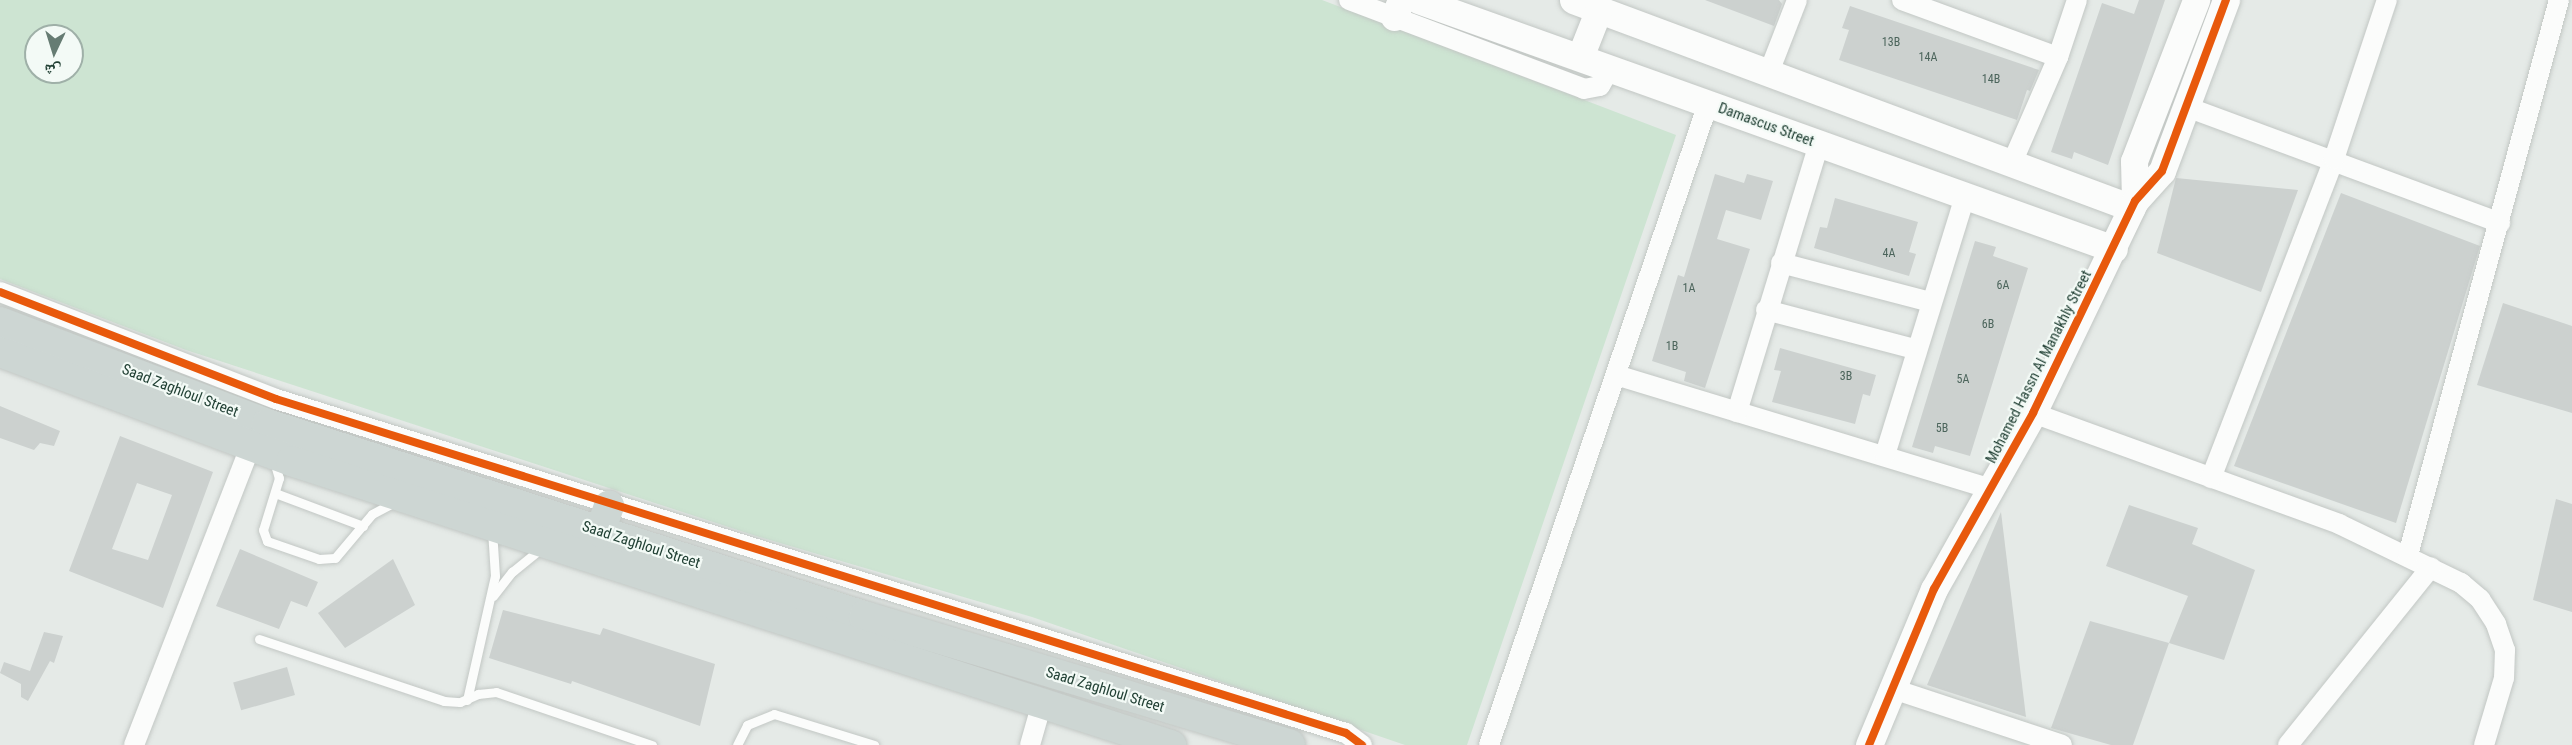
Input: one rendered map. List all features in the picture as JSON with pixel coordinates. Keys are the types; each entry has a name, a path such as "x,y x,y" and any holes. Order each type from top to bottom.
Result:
{"main road":[{"name":"Saad Zaghloul Street","path":"0,322 605,519 860,629 1042,703 1140,740 1172,745"},
{"name":"Saad Zaghloul Street","path":"0,352 258,450 547,544 1290,745"}],"street":[{"path":"1349,0 1398,9 1584,88 1600,86 1610,68"},
{"name":"Damascus Street","path":"1419,0 2114,249"},
{"path":"1573,0 2094,193 2134,204"},
{"path":"1769,72 1797,0"},
{"path":"1902,0 2058,57"},
{"path":"2012,163 2058,57 2077,0"},
{"name":"Mohamed Hassn Al Manakhly Street","path":"2134,204 2134,161 2196,0"},
{"name":"Mohamed Hassn Al Manakhly Street","path":"1869,745 1890,688 1934,590 2033,413 2134,204 2157,180 2187,107 2226,0"},
{"path":"2211,478 2334,159 2387,0"},
{"path":"2408,555 2559,0"},
{"path":"1580,57 1599,9"},
{"path":"2184,30 2211,40"},
{"path":"1490,745 1708,104"},
{"path":"2187,107 2334,159 2500,223"},
{"path":"1737,412 1766,310 1819,144"},
{"path":"2094,193 2116,179 2134,161"},
{"path":"1885,455 1915,349 1965,196"},
{"path":"1781,263 1931,302"},
{"path":"0,291 210,389"},
{"path":"1766,310 1915,349"},
{"path":"1616,375 1992,489"},
{"path":"2033,413 2339,524 2431,567 2480,598 2496,624 2505,650 2504,678 2484,745"},
{"path":"134,745 258,450"},
{"path":"605,519 1346,732 1362,745"},
{"path":"2288,745 2431,567"},
{"path":"1890,688 2062,745"},
{"path":"1030,745 1042,703"}],"lane":[{"path":"258,450 278,469 275,493 263,530 267,542 330,560 341,554 381,507 414,501"},
{"path":"275,493 363,526"},
{"path":"467,700 488,609 496,559 491,525"},
{"path":"488,609 512,572 547,544"},
{"path":"259,639 444,701 467,700 478,694 495,692 652,745"},
{"path":"737,745 747,724 774,714 873,745"}],"green space":[{"path":"0,0 1322,0 1676,135 1467,745 1405,745 1032,617 756,536 186,350 0,279"}],"building":[{"path":"1705,0 1779,0 1782,4 1774,26"},
{"path":"2139,0 2165,0 2108,165 2074,152 2072,159 2051,152 2102,3 2134,14"},
{"path":"1850,6 2039,70 2030,91 2027,90 2017,120 1839,60 1849,30 1842,28"},
{"path":"1715,174 1744,183 1747,174 1773,181 1761,220 1726,210 1717,239 1750,249 1705,388 1684,381 1686,372 1652,361 1678,275 1684,277"},
{"path":"2176,178 2298,190 2261,292 2157,253"},
{"path":"2341,193 2480,246 2396,523 2234,466"},
{"path":"1835,198 1918,222 1909,252 1916,254 1909,276 1814,248 1820,227 1827,228"},
{"path":"1975,241 1996,247 1993,256 2028,268 1970,456 1935,446 1933,453 1912,447"},
{"path":"2503,303 2572,326 2572,413 2477,385"},
{"path":"1780,348 1876,375 1870,396 1863,394 1855,424 1772,402 1781,371 1774,370"},
{"path":"0,406 60,431 54,446 40,443 34,450 0,438"},
{"path":"120,436 213,472 163,608 69,571","holes":["137,483 172,495 148,560 112,549"]},
{"path":"2556,499 2572,504 2572,612 2533,600"},
{"path":"2129,505 2198,528 2192,544 2255,570 2224,660 2169,643 2188,596 2106,566"},
{"path":"2001,512 2026,717 1927,685"},
{"path":"240,549 318,582 307,607 291,601 279,629 216,606"},
{"path":"393,559 415,605 345,648 318,613"},
{"path":"503,610 600,635 603,628 715,664 700,726 572,681 571,684 489,658"},
{"path":"2090,621 2169,643 2133,745 2111,745 2051,728"},
{"path":"44,632 63,636 54,663 50,661 28,701 21,697 21,684 0,673 4,662 30,671"},
{"path":"287,667 295,695 241,710 233,682"}],"cycle path":[{"path":"1869,745 1934,589 2033,413 2135,201 2162,171 2226,0"},
{"path":"0,292 276,399 1346,733 1362,745"}]}
